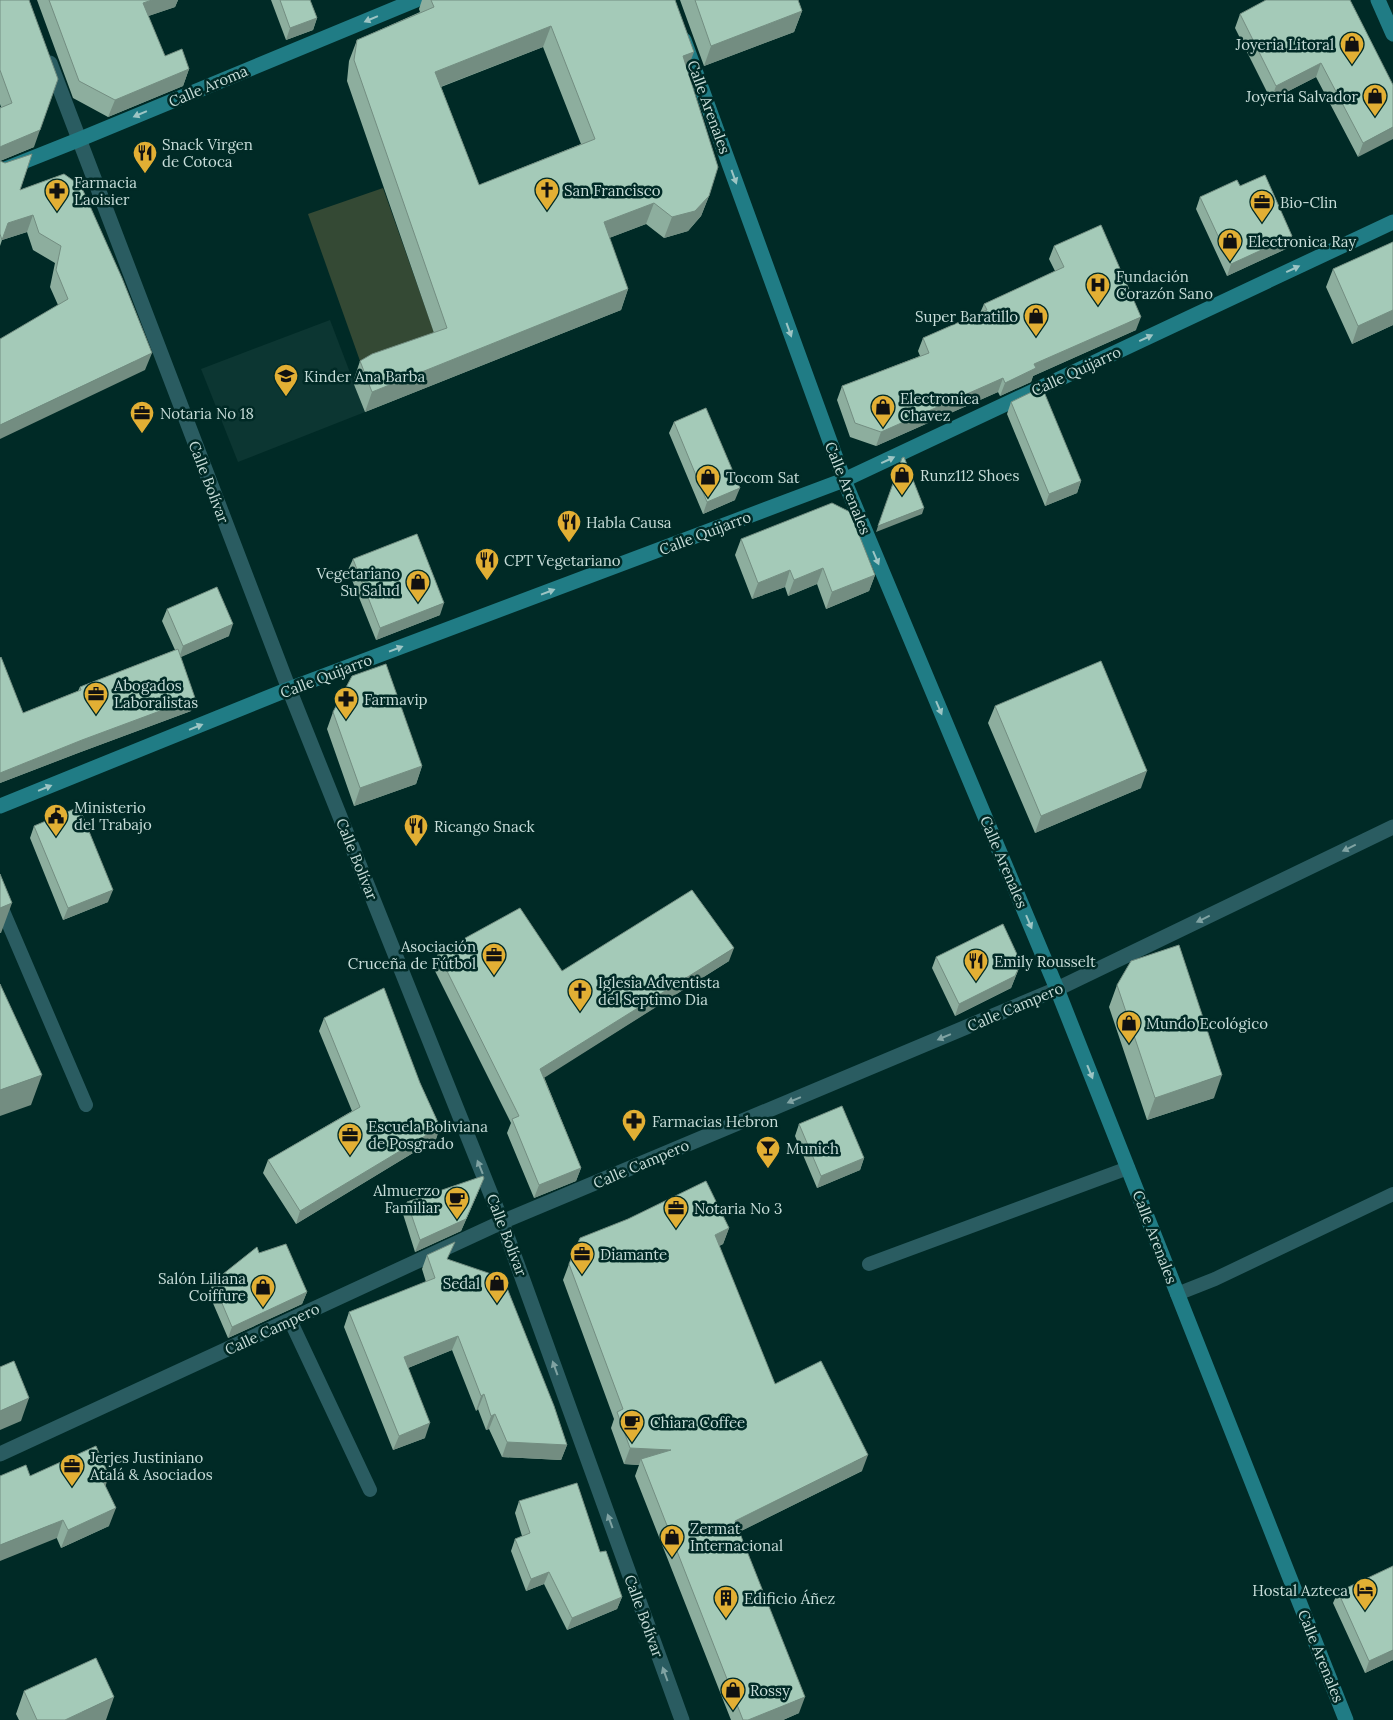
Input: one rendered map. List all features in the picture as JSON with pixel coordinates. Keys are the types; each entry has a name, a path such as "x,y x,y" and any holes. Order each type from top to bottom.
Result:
{"street":[{"name":"Calle Aroma","path":"0,171 416,0"},
{"path":"1378,0 1393,34"},
{"name":"Calle Arenales","path":"680,28 844,480 1057,990 1346,1720"},
{"name":"Calle Bolívar","path":"44,47 289,689 502,1222 682,1720"},
{"name":"Calle Quijarro","path":"0,806 289,689 844,480 1393,222"},
{"name":"Calle Campero","path":"0,1454 502,1222 1057,990 1393,827"}],"lane":[{"path":"0,904 86,1105"},
{"path":"870,1264 1128,1168"},
{"path":"1177,1294 1393,1194"},
{"path":"290,1320 370,1490"}],"shaded area":[{"name":"Kinder Ana Barba","path":"330,320 365,412 238,462 201,369"}],"green space":[{"path":"383,188 440,349 365,375 308,214"}],"building":[{"path":"0,0 29,0 58,79 40,130 0,147 0,108 12,103 0,70"},
{"path":"49,0 152,0 143,3 165,56 182,49 189,69 115,100 79,81"},
{"path":"280,0 310,0 317,18 290,28"},
{"name":"San Francisco","path":"431,0 675,0 694,52 683,56 718,167 709,196 695,211 672,217 654,203 604,222 628,289 372,392 360,361 372,354 447,328 354,60 357,40 434,7","holes":["551,26 595,139 479,185 435,72"]},
{"path":"695,0 798,0 802,11 711,46"},
{"path":"1266,0 1350,0 1393,85 1393,127 1363,143 1321,63 1276,86 1240,14"},
{"path":"32,154 20,190 64,174 81,186 122,278 152,353 0,425 0,339 68,299 56,270 61,246 39,233 33,215 8,223 2,240 0,234 0,161 5,163"},
{"path":"1265,175 1292,236 1231,264 1200,197 1237,180 1240,186"},
{"path":"1101,225 1141,317 1034,364 1036,368 1005,383 1003,378 881,432 855,423 842,386 929,353 923,338 987,310 984,304 1064,267 1054,246"},
{"path":"1393,242 1393,310 1358,326 1333,269"},
{"path":"1042,387 1081,481 1049,494 1011,402"},
{"path":"706,408 740,488 707,502 674,422"},
{"name":"Runz112 Shoes","path":"904,457 924,508 878,526 902,458"},
{"path":"832,503 850,512 875,575 832,592 823,568 794,580 790,570 758,583 741,539"},
{"path":"417,534 444,603 380,628 353,559"},
{"path":"217,587 233,624 183,646 167,609"},
{"path":"178,649 195,698 0,773 1,657 23,713 81,690 80,687"},
{"path":"1101,661 1147,771 1041,816 995,706"},
{"path":"386,664 422,766 360,788 333,712 352,676"},
{"path":"79,807 113,890 68,908 34,826"},
{"path":"0,874 12,903 0,908"},
{"path":"692,890 734,948 540,1069 581,1168 539,1185 512,1119 519,1116 438,953 520,908 562,971"},
{"name":"Emily Rousselt","path":"1003,924 1021,963 1015,976 959,1004 936,957"},
{"path":"1179,945 1222,1075 1155,1098 1117,985 1131,961"},
{"path":"0,984 42,1075 0,1090"},
{"path":"384,988 420,1083 440,1127 300,1211 268,1160 360,1107 324,1018"},
{"path":"842,1106 864,1158 821,1176 799,1124"},
{"path":"483,1176 484,1178 466,1219 420,1240 407,1202"},
{"path":"706,1181 729,1228 715,1235 775,1384 821,1361 868,1455 735,1521 805,1697 748,1720 743,1720 641,1459 671,1450 630,1448 617,1412 623,1409 569,1264 580,1238 628,1219"},
{"path":"455,1242 447,1259 503,1278 554,1406 567,1445 507,1442 495,1414 491,1416 484,1394 481,1396 458,1336 404,1357 430,1423 399,1436 349,1312 435,1278 427,1255"},
{"path":"286,1244 307,1292 232,1327 213,1282 257,1247 259,1253"},
{"path":"14,1361 29,1398 0,1411 0,1367"},
{"path":"96,1446 109,1476 102,1479 116,1508 68,1530 63,1520 0,1545 0,1476 26,1465 30,1476"},
{"path":"577,1483 600,1552 606,1551 622,1597 572,1618 549,1572 531,1579 515,1539 530,1533 519,1501"},
{"path":"1393,1566 1393,1650 1369,1661 1338,1592"},
{"path":"96,1658 114,1697 65,1720 37,1720 24,1691"}],"place":[{"name":"Joyeria Litoral","path":"1352,65"},
{"name":"Joyeria Salvador","path":"1375,117"},
{"name":"Snack Virgen de Cotoca","path":"145,174"},
{"name":"San Francisco","path":"547,211"},
{"name":"Farmacia Laoisier","path":"57,212"},
{"name":"Bio-Clin","path":"1262,223"},
{"name":"Electronica Ray","path":"1230,262"},
{"name":"Fundación Corazón Sano","path":"1098,306"},
{"name":"Super Baratillo","path":"1036,337"},
{"name":"Kinder Ana Barba","path":"286,397"},
{"name":"Electronica Chavez","path":"883,428"},
{"name":"Notaria No 18","path":"142,434"},
{"name":"Runz112 Shoes","path":"902,496"},
{"name":"Tocom Sat","path":"708,498"},
{"name":"Habla Causa","path":"569,543"},
{"name":"CPT Vegetariano","path":"487,581"},
{"name":"Vegetariano Su Salud","path":"418,603"},
{"name":"Abogados Laboralistas","path":"96,715"},
{"name":"Farmavip","path":"346,720"},
{"name":"Ministerio del Trabajo","path":"56,837"},
{"name":"Ricango Snack","path":"416,847"},
{"name":"Asociación Cruceña de Fútbol","path":"494,976"},
{"name":"Emily Rousselt","path":"976,982"},
{"name":"Iglesia Adventista del Septimo Dia","path":"580,1012"},
{"name":"Mundo Ecológico","path":"1129,1044"},
{"name":"Farmacias Hebron","path":"634,1142"},
{"name":"Escuela Boliviana de Posgrado","path":"350,1156"},
{"name":"Munich","path":"768,1169"},
{"name":"Almuerzo Familiar","path":"457,1220"},
{"name":"Notaria No 3","path":"676,1229"},
{"name":"Diamante","path":"582,1275"},
{"name":"Sedal","path":"497,1304"},
{"name":"Salón Liliana Coiffure","path":"263,1308"},
{"name":"Chiara Coffee","path":"632,1443"},
{"name":"Jerjes Justiniano Atalá & Asociados","path":"72,1487"},
{"name":"Zermat Internacional","path":"672,1558"},
{"name":"Hostal Azteca","path":"1365,1611"},
{"name":"Edificio Áñez","path":"726,1619"},
{"name":"Rossy","path":"733,1711"}]}
